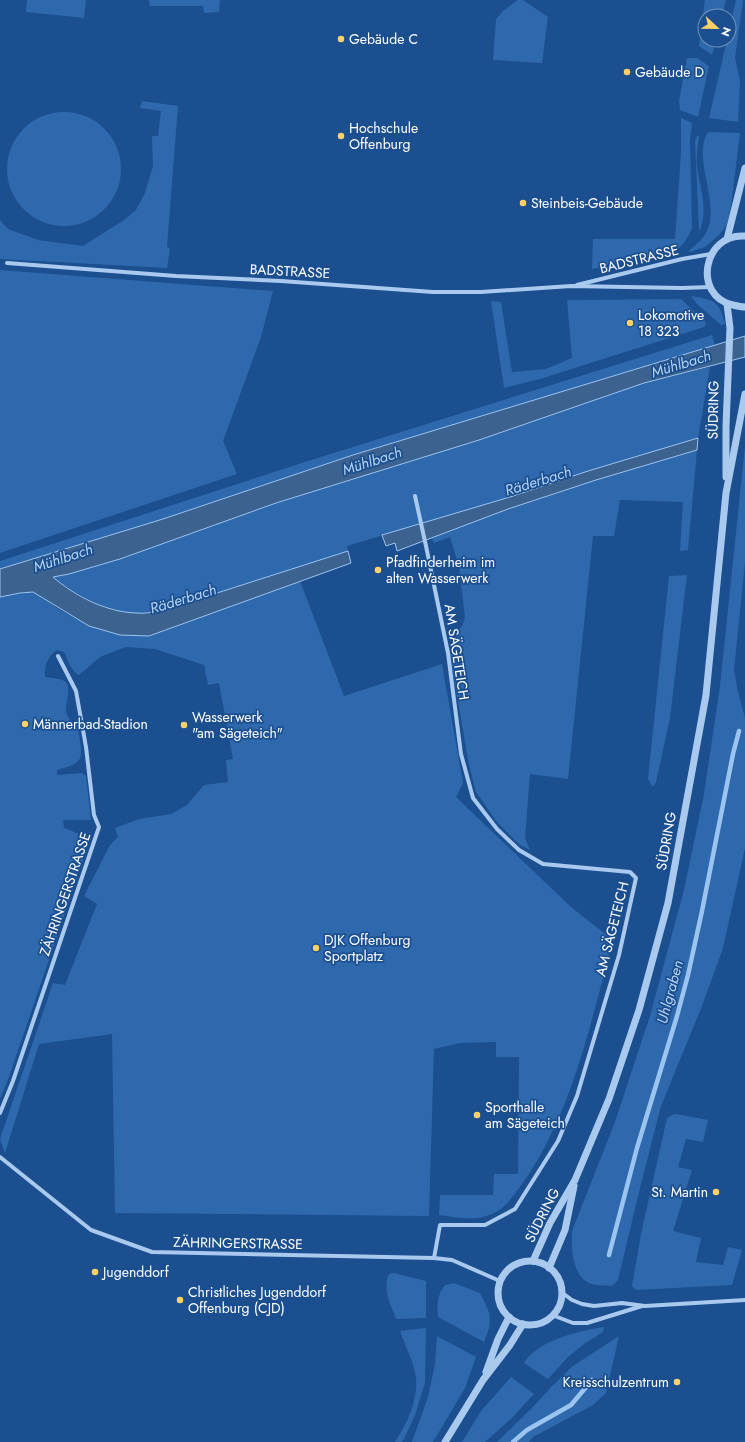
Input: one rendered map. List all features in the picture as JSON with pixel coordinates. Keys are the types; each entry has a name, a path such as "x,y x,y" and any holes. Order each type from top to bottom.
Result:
{"street":[{"path":"727,239 745,168"},
{"path":"745,236 727,239 718,245 711,254 707,276 710,287 715,294 727,304 745,307"},
{"name":"BADSTRASSE","path":"571,286 682,259 711,254"},
{"name":"BADSTRASSE","path":"7,263 176,276 281,281 433,292 482,292 571,286 682,288 710,287"},
{"name":"SÜDRING","path":"726,493 727,366 730,328 727,304"},
{"name":"SÜDRING","path":"533,1261 550,1223 575,1180 609,1099 639,1010 668,903 706,695 726,493 745,394"},
{"name":"AM SÄGETEICH","path":"415,496 422,523 448,653 461,754 473,798 497,829 519,850 543,864 630,872 636,878 619,955 577,1096 558,1141 514,1209 485,1225 440,1225 434,1258"},
{"name":"ZÄHRINGERSTRASSE","path":"0,1113 13,1081 99,827 94,815 86,747 76,691 58,656"},
{"name":"ZÄHRINGERSTRASSE","path":"0,1157 90,1230 152,1252 434,1258 452,1260 500,1281"},
{"name":"SÜDRING","path":"549,1268 564,1230 575,1180"},
{"path":"533,1261 549,1268 559,1282 561,1292 560,1302 552,1315 539,1323 523,1324 509,1317 503,1311 499,1302 498,1291 500,1281 504,1274 516,1264 522,1262 533,1261"},
{"path":"561,1292 572,1300 582,1304 594,1306 622,1303 645,1306 745,1300"},
{"path":"552,1315 574,1323 587,1323 645,1306"},
{"path":"483,1380 498,1339 509,1317"},
{"path":"445,1442 483,1380 510,1345 523,1324"}],"shaded area":[{"path":"27,0 86,0 84,18 26,12"},
{"path":"149,0 220,0 219,12 204,13 203,6 150,6"},
{"path":"518,0 523,0 548,17 542,63 493,60 496,19 503,11"},
{"path":"705,0 726,0 724,8 704,8"},
{"path":"736,0 743,0 737,44 737,8 734,8"},
{"path":"702,48 714,48 712,55"},
{"path":"725,48 736,48 735,58 740,81 738,122 709,118"},
{"path":"687,58 697,58 709,66 698,117 680,110 679,101"},
{"path":"142,101 178,106 167,247 170,248 167,268 0,259 0,220 8,229 38,240 83,246 124,220 136,210 145,193 153,166 152,136 158,136 161,111 140,108"},
{"path":"64,112 86,117 104,129 116,147 121,169 116,191 104,209 86,221 64,226 42,221 24,209 12,191 7,169 12,147 24,129 42,117"},
{"path":"681,118 692,123 690,139 692,228 687,238 680,247 674,251 592,269 593,239 675,239 681,153"},
{"path":"708,132 740,133 731,206 727,225 719,235 705,247 690,252 689,251 706,233 710,222 711,209 703,154 704,142"},
{"path":"697,136 699,136 697,165 704,206 703,222 699,231 695,141"},
{"path":"0,270 273,291 261,337 223,441 237,474 0,553"},
{"path":"691,296 714,302 718,306 723,316 725,324 721,325 697,304"},
{"path":"681,299 705,321 706,324 704,327 540,379 504,388 491,301 501,302 512,372 546,369 572,358 567,300"},
{"path":"712,335 715,345 353,455 163,519 0,569 0,561 308,461"},
{"path":"710,367 698,438 347,546 348,551 161,611 148,613 124,612 102,606 81,596 52,577 69,574 120,559 276,503 479,440 644,383"},
{"path":"745,446 745,562 734,670 745,718 745,848 723,948 702,1006 661,1106 618,1280 612,1286 594,1285 583,1279 576,1268 572,1253 572,1231 615,1122 650,1016 684,890 704,794 720,686"},
{"path":"697,450 688,550 680,551 683,502 620,500 614,536 593,536 568,779 530,774 525,838 530,850 520,845 497,822 476,792 469,765 450,655 457,632 462,626 465,618 459,567 450,537 434,543 432,538 508,509 596,480"},
{"path":"687,575 670,718 656,782 653,787 648,779 669,576"},
{"path":"300,581 344,696 442,664 463,783 456,797 571,907 613,940 588,1035 567,1098 554,1128 539,1157 513,1197 506,1205 497,1211 479,1218 439,1215 440,1195 493,1195 494,1174 518,1174 519,1057 496,1057 496,1042 460,1043 434,1049 429,1216 115,1213 112,1034 39,1044 5,1153 0,1139 53,983 65,985 97,904 84,896 110,845 118,837 115,828 139,819 171,814 187,805 204,785 228,782 226,760 233,759 219,683 208,685 204,665 155,649 126,647 100,657 79,675 72,668 64,652 57,650 51,655 46,665 45,677 56,678 66,682 68,685 66,712 78,730 81,749 81,755 77,762 68,767 57,770 57,775 82,773 86,776 91,820 63,820 64,828 78,834 83,839 85,854 9,1077 0,1099 0,597 33,592 89,626 149,636"},
{"path":"676,1114 708,1120 703,1142 686,1139 678,1167 692,1170 673,1231 701,1238 696,1262 723,1265 728,1247 742,1250 732,1285 636,1290 632,1286 641,1234 667,1118"},
{"path":"394,1273 426,1281 426,1318 396,1319 386,1285 389,1274"},
{"path":"454,1283 480,1293 490,1317 489,1327 484,1342 438,1317 440,1293 445,1285"},
{"path":"604,1327 603,1332 584,1344 568,1357 548,1379 524,1363 530,1355 539,1348 560,1338 583,1331"},
{"path":"426,1328 425,1383 415,1415 404,1439 402,1442 395,1442 404,1428 411,1412 416,1386 413,1366 400,1331"},
{"path":"437,1336 476,1357 465,1388 433,1442 412,1442 428,1397 435,1364"},
{"path":"619,1336 606,1393 593,1405 533,1437 529,1442 497,1442 573,1366"},
{"path":"511,1377 534,1394 512,1418 485,1442 462,1442 481,1411"}],"water":[{"name":"Mühlbach","path":"745,336 745,357 644,383 479,440 276,503 120,559 69,574 53,577 81,596 102,606 125,612 145,613 161,611 348,551 351,563 149,636 120,635 89,626 33,592 0,597 0,569 163,519 353,455"},
{"path":"698,438 697,450 596,480 508,509 397,551 395,543 386,546 382,535 510,497 588,471"}],"waterway":[{"name":"Uhlgraben","path":"609,1255 637,1148 688,975 739,731"},
{"name":"Uhlgraben","path":"513,1442 527,1430 571,1405 592,1380"}],"place":[{"name":"Gebäude C","path":"341,39"},
{"name":"Gebäude D","path":"627,72"},
{"name":"Hochschule Offenburg","path":"341,136"},
{"name":"Steinbeis-Gebäude","path":"523,203"},
{"name":"Lokomotive 18 323","path":"630,323"},
{"name":"Pfadfinderheim im alten Wasserwerk","path":"378,570"},
{"name":"Männerbad-Stadion","path":"25,724"},
{"name":"Wasserwerk \"am Sägeteich\"","path":"184,725"},
{"name":"DJK Offenburg Sportplatz","path":"316,948"},
{"name":"Sporthalle am Sägeteich","path":"477,1115"},
{"name":"St. Martin","path":"716,1192"},
{"name":"Jugenddorf","path":"95,1272"},
{"name":"Christliches Jugenddorf Offenburg (CJD)","path":"180,1300"},
{"name":"Kreisschulzentrum","path":"677,1382"}],"water label":[{"name":"Räderbach","path":"538,481"},
{"name":"Räderbach","path":"183,599"}]}
